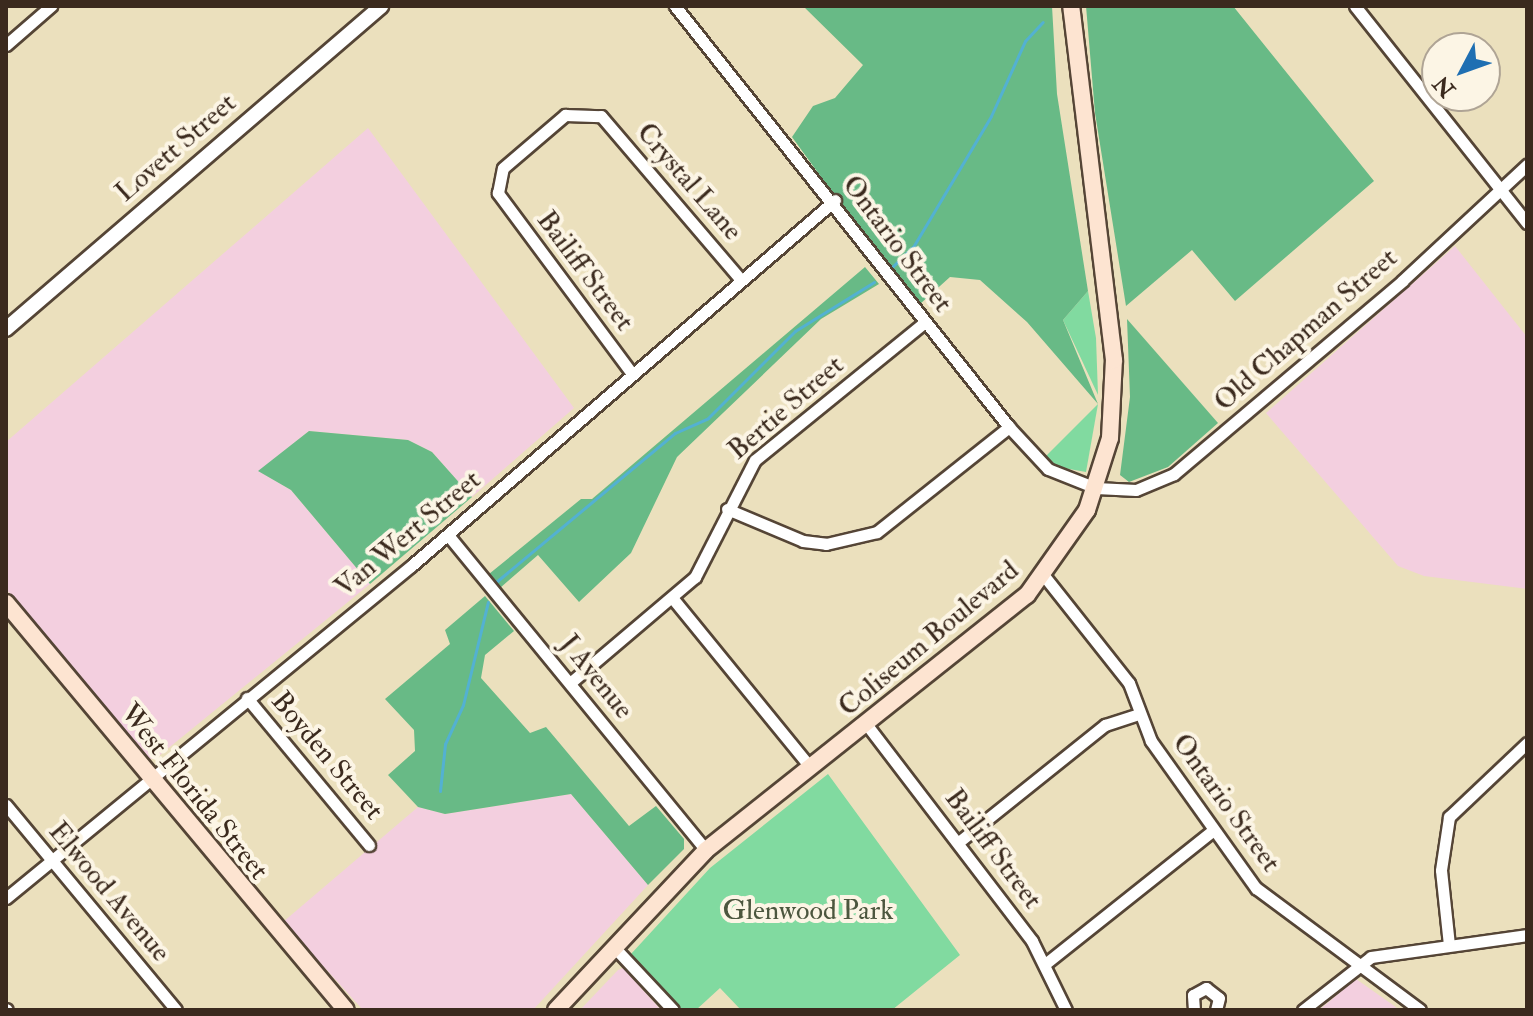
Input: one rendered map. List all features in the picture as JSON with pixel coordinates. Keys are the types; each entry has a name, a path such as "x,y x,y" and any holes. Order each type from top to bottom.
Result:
{"main road":[{"name":"Coliseum Boulevard","path":"556,1010 706,850 867,725 1045,577 1096,488 1110,438 1114,360 1071,6"},
{"name":"West Florida Street","path":"6,603 149,778 346,1010"}],"street":[{"path":"6,45 51,6"},
{"name":"Lovett Street","path":"6,329 381,6"},
{"name":"Ontario Street","path":"675,6 835,200 925,322 1009,427 1048,469 1096,488"},
{"path":"1355,6 1527,223"},
{"name":"Bailiff Street","path":"601,116 565,115 503,168 501,200 630,371"},
{"name":"Crystal Lane","path":"601,116 740,279"},
{"name":"Old Chapman Street","path":"1096,488 1136,490 1174,474 1402,281 1527,165"},
{"name":"Van Wert Street","path":"6,898 448,535 630,371 835,200"},
{"name":"Bertie Street","path":"570,683 674,600 695,577 727,509 755,460 925,322"},
{"path":"727,509 803,541 826,544 877,532 1009,427"},
{"name":"J Avenue","path":"448,535 706,850"},
{"name":"Ontario Street","path":"1045,577 1129,683 1139,714 1212,831 1268,901 1420,1010"},
{"path":"674,600 810,767"},
{"name":"Boyden Street","path":"247,698 369,845"},
{"path":"960,841 1105,725 1139,714"},
{"name":"Bailiff Street","path":"867,725 960,841 1045,964 1066,1010"},
{"path":"1449,945 1441,870 1449,817 1527,743"},
{"name":"Elwood Avenue","path":"6,805 176,1010"},
{"path":"1045,964 1212,831"},
{"path":"1303,1010 1358,964 1449,945 1527,935"},
{"path":"614,947 673,1010"},
{"path":"1194,1010 1193,995 1206,988 1219,998 1216,1010"}],"shaded area":[{"path":"368,128 574,408 472,497 432,452 408,440 309,431 259,471 291,490 370,584 155,759 145,758 6,589 6,442"},
{"path":"1455,246 1527,337 1527,589 1424,576 1398,566 1266,413"},
{"path":"571,794 648,885 533,1010 363,1010 283,922 418,807 445,814"},
{"path":"623,968 661,1010 580,1010 618,970"},
{"path":"1356,979 1393,1005 1399,1010 1319,1010"}],"green space":[{"path":"803,6 1052,6 1057,94 1088,291 1063,320 1098,404 1027,322 980,280 950,277 920,304 869,243 792,137 813,106 835,98 863,65"},
{"path":"1086,6 1233,6 1374,181 1235,301 1192,250 1126,306 1095,113"},
{"path":"865,267 879,284 821,319 677,457 631,553 579,602 538,555 500,588 489,574 581,499 592,499"},
{"path":"1088,291 1096,338 1098,395 1063,320"},
{"path":"1127,319 1218,423 1168,467 1129,482 1120,475 1130,397"},
{"path":"1098,404 1086,472 1058,467 1045,457"},
{"path":"309,431 408,440 432,452 472,497 370,584 291,490 258,471"},
{"path":"485,596 514,631 485,655 481,678 530,733 546,727 629,826 656,806 684,839 684,849 648,885 571,794 445,814 418,807 388,775 415,751 414,730 385,699 450,644 445,630"},
{"name":"Glenwood Park","path":"828,774 960,955 892,1010 741,1010 720,988 696,1010 681,1010 631,954 710,868"}],"waterway":[{"path":"892,267 913,247 991,116 1025,41 1043,22"},
{"path":"496,582 675,433 708,418 795,331 874,282"},
{"path":"440,791 445,744 463,705 488,602"}]}
